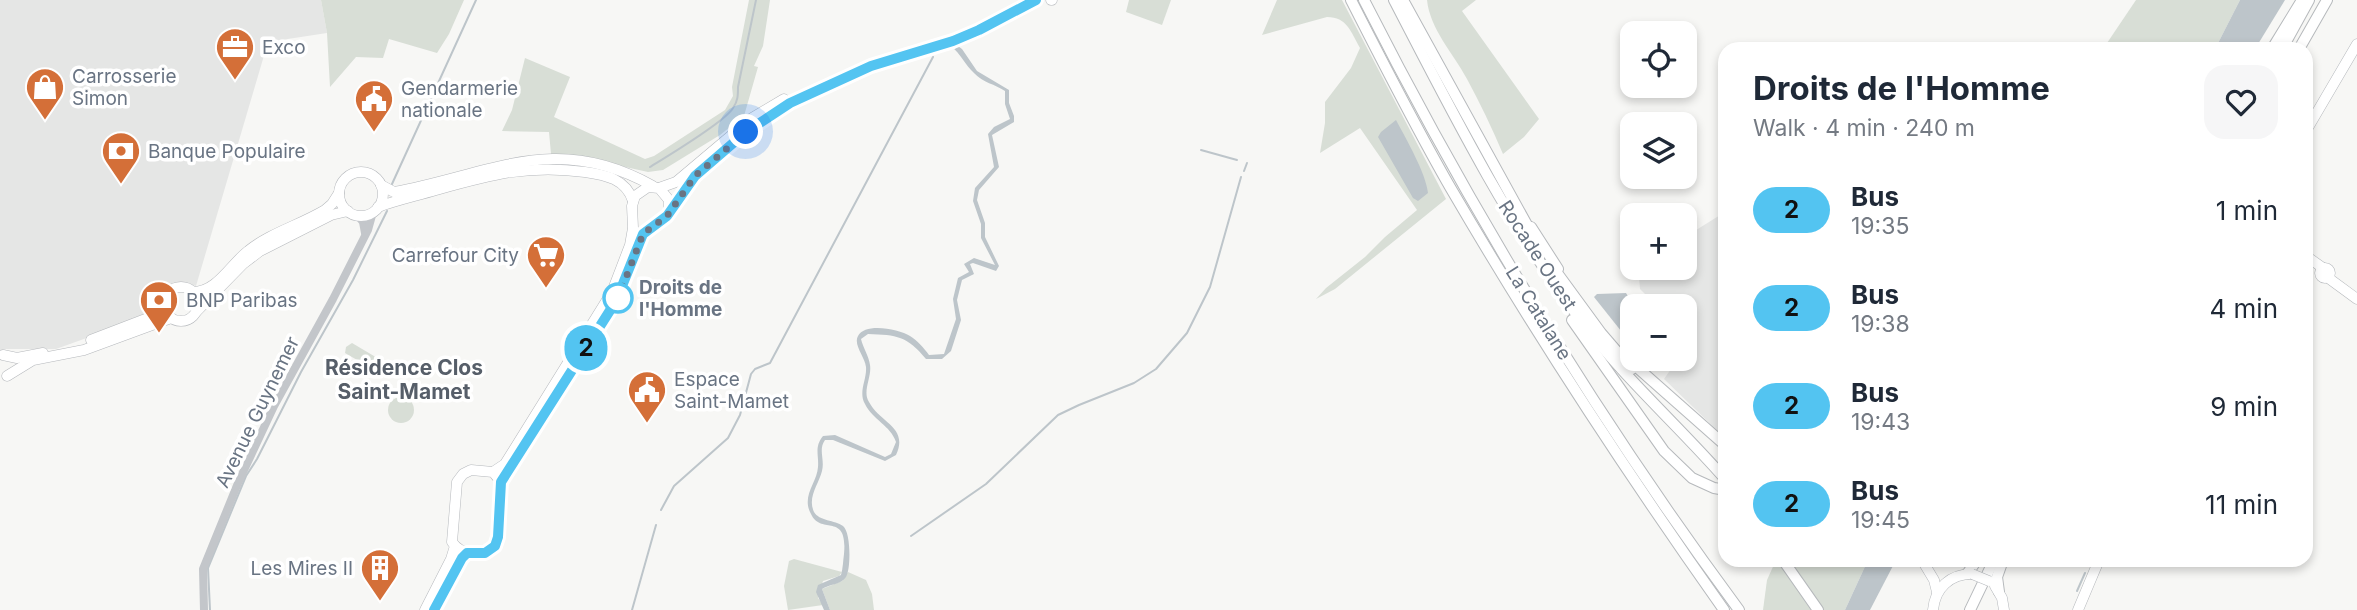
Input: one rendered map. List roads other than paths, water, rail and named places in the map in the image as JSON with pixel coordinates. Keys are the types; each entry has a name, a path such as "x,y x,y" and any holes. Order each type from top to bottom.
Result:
{"highway":[{"name":"La Catalane","path":"1351,0 1449,185 1542,340 1653,511 1724,610"},
{"name":"La Catalane","path":"1364,0 1452,166 1516,276 1615,433 1739,610"},
{"name":"Rocade Ouest","path":"1392,0 1509,212 1580,319 1618,365 1718,471"},
{"name":"Rocade Ouest","path":"1403,0 1548,261 1595,326 1718,463"},
{"path":"2287,41 2302,0"},
{"path":"2287,41 2309,0"},
{"path":"2287,41 2320,0"},
{"path":"2303,42 2327,0"},
{"path":"1512,198 1582,303 1611,340 1635,367 1718,439"},
{"path":"1509,212 1563,307 1664,452 1692,478 1718,489"},
{"path":"1788,567 1818,610"},
{"path":"1793,567 1823,610"},
{"path":"1970,574 1974,567"},
{"path":"1963,610 1984,567"},
{"path":"1970,610 1991,567"},
{"path":"1999,592 1997,578 2001,567"}],"main road":[{"path":"425,610 455,546 451,534 459,478 471,470 493,472 505,464 612,292 630,245 633,206 638,191 676,181 752,118 794,94 850,68 962,33 1023,0"},
{"path":"455,546 467,553 485,553 495,546 498,537 501,482 616,301 643,234 655,223 663,220 695,176 746,132 790,103 871,66 953,41 1036,0"},
{"path":"2313,119 2357,44"},
{"path":"381,186 394,192 524,160 553,158 621,169 667,195 669,211"},
{"path":"163,304 172,318 185,321 260,251 331,215 376,210 477,179 535,169 553,168 607,176 626,186 639,220 655,223"},
{"path":"2,354 17,358 71,348 151,317 161,309 167,294 174,289 182,287 193,292 210,289 248,251 269,237 325,210 332,204 348,177 361,172 374,176 383,193 376,210"},
{"path":"339,193 343,206 353,213"},
{"path":"2313,263 2354,297"},
{"path":"193,292 198,303 197,311"},
{"path":"4,379 33,360 83,350 172,318"},
{"path":"2,354 9,365 4,379"},
{"path":"493,472 501,482"},
{"path":"434,610 458,562 467,553"},
{"path":"1929,567 1937,576 1970,574 1989,580 1999,592 2006,608"},
{"path":"1932,567 1937,576 1933,610"},
{"path":"2078,610 2096,567"},
{"path":"1937,592 1955,577"},
{"path":"2071,610 2082,599"}],"street":[{"name":"Avenue Guynemer","path":"204,610 203,569 238,483 274,406 333,299 376,210"},
{"path":"353,213 366,230 365,236"}],"waterway":[{"path":"392,184 476,0"},
{"path":"650,167 707,130 735,105 756,0"},
{"path":"661,510 674,486 728,438 740,415 751,374 755,369 770,363 933,57"},
{"path":"1201,150 1237,160"},
{"path":"1244,171 1247,163"},
{"path":"562,164 574,166"},
{"path":"911,536 986,484 1058,415 1134,383 1156,369 1187,333 1210,287 1241,177"},
{"path":"210,610 208,568 246,476 353,280 387,211"},
{"path":"632,610 656,525"},
{"path":"2077,591 2085,573"}],"place":[{"name":"Exco","path":"235,81"},
{"name":"Carrosserie Simon","path":"45,121"},
{"name":"Gendarmerie nationale","path":"374,133"},
{"name":"Banque Populaire","path":"121,185"},
{"name":"Carrefour City","path":"546,289"},
{"name":"Droits de l'Homme","path":"618,298"},
{"name":"BNP Paribas","path":"159,334"},
{"name":"Espace Saint-Mamet","path":"647,424"},
{"name":"Les Mires II","path":"380,602"}],"district":[{"name":"Résidence Clos Saint-Mamet","path":"404,380"}]}
